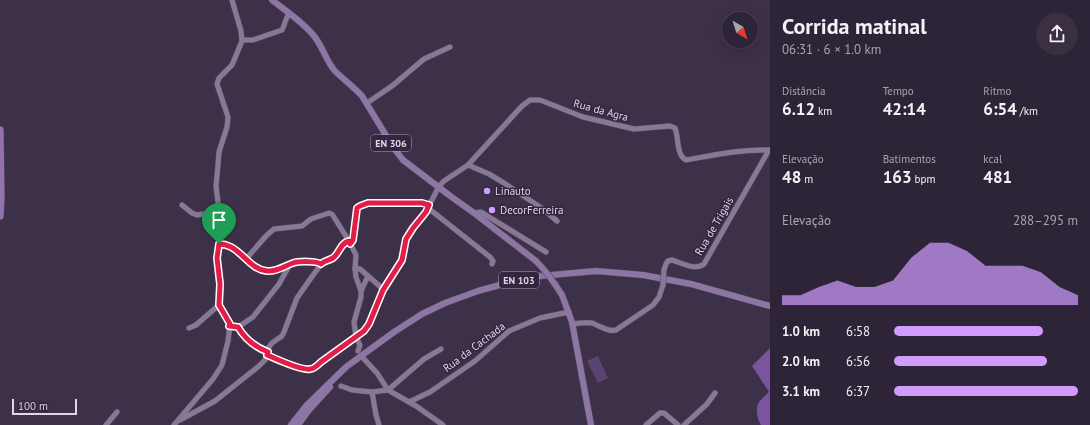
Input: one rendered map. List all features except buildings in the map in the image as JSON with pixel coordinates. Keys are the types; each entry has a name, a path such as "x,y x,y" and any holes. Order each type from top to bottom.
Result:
{"highway":[{"path":"0,130 0,216"}],"main road":[{"name":"EN 306","path":"272,0 309,30 315,37 335,70 358,91 367,103 393,147 403,160 536,261 546,271 562,295 569,312 591,425"},
{"name":"EN 103","path":"291,425 324,387 346,367 394,332 422,314 445,303 478,291 529,277 596,271 643,275 691,284 770,306"},
{"name":"EN 103","path":"298,425 327,389 370,349"}],"street":[{"path":"175,424 213,380 222,364 228,341 230,324 219,305 220,284 217,258 219,244 214,226 218,202 216,186 218,159 227,127 228,117 217,84 220,78 232,65 242,40 232,0"},
{"path":"242,40 253,40 282,30 286,18 290,14"},
{"path":"367,103 392,86 424,59 450,47"},
{"name":"Rua da Agra","path":"439,186 444,181 468,166 522,106 530,100 540,100 583,117 634,129 670,126 675,128 680,154 683,159 686,160 726,152 769,150"},
{"name":"Rua de Trigais","path":"572,324 585,322 592,323 612,331 616,330 653,305 659,297 663,285 664,270 668,261 672,260 694,267 700,267 704,264 769,150"},
{"path":"468,166 489,174 504,183 543,209 557,221"},
{"path":"238,327 241,333 253,345 267,354 294,366 305,369 314,368 364,331 369,324 383,290 402,260 406,239 426,212 439,186"},
{"path":"350,243 354,236 356,210 360,206 368,203 422,203 428,206 490,257 493,261 492,264"},
{"path":"182,206 192,213 198,215 210,215 216,218"},
{"path":"474,213 481,212 546,252"},
{"path":"246,259 274,229 302,226 311,219 329,213 332,214 356,255 356,277 361,291 361,297 354,322 356,337 360,345 358,351"},
{"path":"175,424 215,401 259,366 264,360 272,343 282,336 297,298 321,264 333,258 344,242 350,243"},
{"path":"219,244 230,246 237,250 257,268 264,271 278,270 289,266 294,262 313,262 321,264"},
{"path":"229,326 238,327 248,322 257,314 289,266"},
{"path":"355,268 360,269 383,290"},
{"path":"361,291 368,276"},
{"path":"190,328 219,305"},
{"name":"Rua da Cachada","path":"409,402 430,392 475,361 509,331 540,318 569,312"},
{"path":"341,386 352,390 372,392 388,390 424,359 441,349"},
{"path":"364,359 377,373 388,390 443,425"},
{"path":"372,392 379,425"},
{"path":"684,425 707,404 715,393"},
{"path":"106,425 117,412"},
{"path":"646,425 660,414 664,413 678,425"}],"shaded area":[{"path":"770,348 770,425 761,425 757,407 759,402 769,392 752,366"},
{"path":"598,356 608,378 598,383 587,361"}],"place":[{"name":"Linauto","path":"487,191"},
{"name":"DecorFerreira","path":"492,210"}],"route":[{"path":"368,203 422,203 429,205 426,212 406,239 402,260 383,290 369,324 364,331 314,368 310,369 294,366 267,355 268,352 253,345 241,333 238,327 229,326 230,324 219,305 220,284 217,258 219,244 230,246 237,250 257,268 264,271 278,270 289,266 294,262 313,262 321,264 333,258 344,242 349,241 350,244 353,240 356,210 360,206 368,203"}]}
